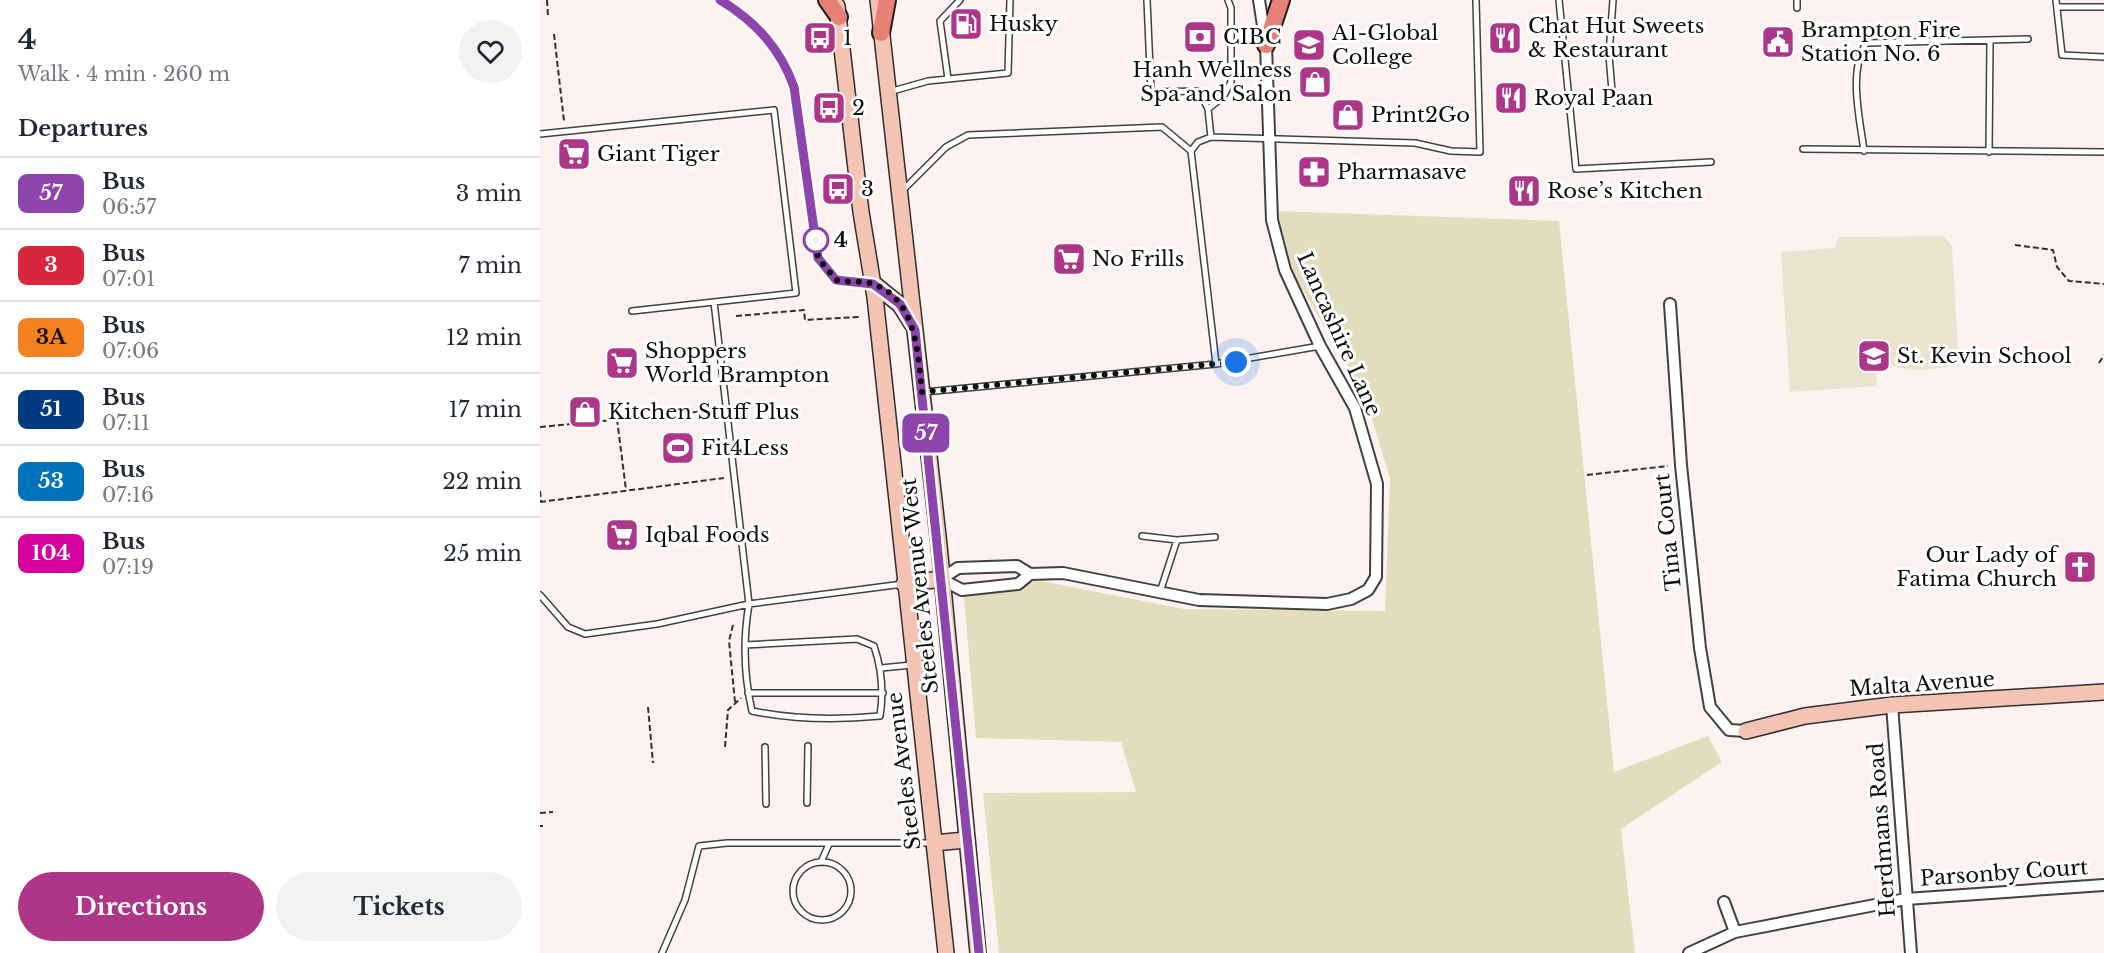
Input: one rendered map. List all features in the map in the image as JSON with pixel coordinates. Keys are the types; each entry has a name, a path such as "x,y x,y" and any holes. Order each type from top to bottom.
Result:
{"main road":[{"path":"827,0 838,8"},
{"name":"Steeles Avenue West","path":"878,0 922,392 978,953"},
{"path":"881,33 886,0"},
{"path":"1266,45 1281,0"},
{"name":"Steeles Avenue West","path":"838,8 861,212 873,284 904,584"},
{"path":"873,284 900,304 915,330"},
{"path":"904,584 941,579"},
{"name":"Steeles Avenue","path":"904,584 946,953"},
{"name":"Malta Avenue","path":"1746,731 1805,716 1892,705 2104,692"},
{"path":"934,843 966,840"}],"street":[{"name":"Lancashire Lane","path":"1030,574 1018,584 962,590 941,579 958,568 1017,566 1030,574 1063,573 1199,600 1327,604 1351,599 1368,590 1376,577 1377,484 1355,408 1320,346 1285,270 1272,220 1266,45 1259,0"},
{"name":"Tina Court","path":"1670,304 1681,465 1700,648 1710,707 1729,730 1746,731"},
{"name":"Herdmans Road","path":"1892,705 1911,953"},
{"name":"Parsonby Court","path":"1689,953 1735,932 1906,899 2104,885"},
{"path":"1724,902 1735,932"}],"lane":[{"path":"720,0 760,30 786,65 794,87 818,258 836,280 873,284"},
{"path":"948,79 940,21 960,0"},
{"path":"887,92 928,81 1008,73 1010,0"},
{"path":"1147,0 1150,92 1199,91 1208,109 1211,137"},
{"path":"1208,109 1223,98 1231,82 1231,8 1228,0"},
{"path":"1191,151 1198,142 1211,137 1415,143 1451,151 1480,152 1476,0"},
{"path":"1559,0 1576,169 1711,162"},
{"path":"1613,0 1609,55 1613,103"},
{"path":"1797,0 1797,8"},
{"path":"2104,7 2057,3 2062,55 2104,57"},
{"path":"1864,151 1859,113 1857,57 1866,43 1990,42 2028,39"},
{"path":"1989,152 1990,42"},
{"path":"540,134 774,110 796,293 632,311"},
{"path":"900,194 946,147 968,135 1162,127 1191,151 1216,364"},
{"path":"1803,149 2104,152"},
{"path":"714,302 749,604 745,645 748,693 752,711 768,714 856,718 880,716 883,693 881,668 874,646 857,639 745,645"},
{"path":"922,392 1216,364 1320,346"},
{"path":"1142,536 1177,540 1215,537"},
{"path":"1160,592 1177,540"},
{"path":"540,595 568,627 585,634 657,624 749,604 904,584"},
{"path":"881,668 914,665"},
{"path":"748,693 883,693"},
{"path":"807,803 808,746"},
{"path":"765,747 766,804"},
{"path":"662,953 685,900 699,846 727,843 934,843"},
{"path":"821,862 829,844"},
{"path":"821,862 832,864 842,870 849,879 851,891 849,902 843,911 834,918 823,921 812,919 802,913 796,904 793,892 795,881 801,872 810,865 821,862"}],"path":[{"path":"547,0 548,16"},
{"path":"554,34 564,123"},
{"path":"2015,245 2053,250 2057,267 2069,281 2104,284"},
{"path":"736,316 804,310 805,320 859,317"},
{"path":"2099,363 2104,355"},
{"path":"540,427 726,410"},
{"path":"617,420 626,490"},
{"path":"1587,475 1681,465"},
{"path":"540,491 541,502 733,477"},
{"path":"733,625 729,641 735,702"},
{"path":"725,747 728,710 748,693"},
{"path":"648,707 653,763"},
{"path":"540,813 553,812"}],"shaded area":[{"path":"1275,211 1559,221 1614,772 1708,736 1722,762 1621,829 1635,953 999,953 983,793 1136,792 1121,742 976,738 963,586 1041,581 1184,609 1385,611 1390,478 1365,397 1285,259"},
{"path":"1943,236 1952,246 1959,364 1916,370 1897,367 1876,359 1877,386 1790,392 1781,252 1835,248 1838,237"}],"bus line":[{"name":"57","path":"720,0 760,30 786,65 794,87 818,258 827,273 836,280 873,284 892,297 900,304 915,330 939,545 966,840 979,953"}],"place":[{"name":"Husky","path":"966,24"},
{"name":"CIBC","path":"1200,37"},
{"name":"1","path":"820,38"},
{"name":"Chat Hut Sweets & Restaurant","path":"1505,38"},
{"name":"Brampton Fire Station No. 6","path":"1778,42"},
{"name":"A1-Global College","path":"1309,45"},
{"name":"Hanh Wellness Spa and Salon","path":"1315,82"},
{"name":"Royal Paan","path":"1511,98"},
{"name":"2","path":"829,108"},
{"name":"Print2Go","path":"1348,115"},
{"name":"Giant Tiger","path":"574,154"},
{"name":"Pharmasave","path":"1314,172"},
{"name":"3","path":"838,189"},
{"name":"Rose’s Kitchen","path":"1524,191"},
{"name":"4","path":"816,240"},
{"name":"No Frills","path":"1069,259"},
{"name":"St. Kevin School","path":"1874,356"},
{"name":"Shoppers World Brampton","path":"622,363"},
{"name":"Kitchen Stuff Plus","path":"585,412"},
{"name":"Fit4Less","path":"678,448"},
{"name":"Iqbal Foods","path":"622,535"},
{"name":"Our Lady of Fatima Church","path":"2080,567"}],"route":[{"path":"816,240 815,237 818,258 827,273 836,280 873,284 900,304 915,330 922,392 1236,362"}]}
